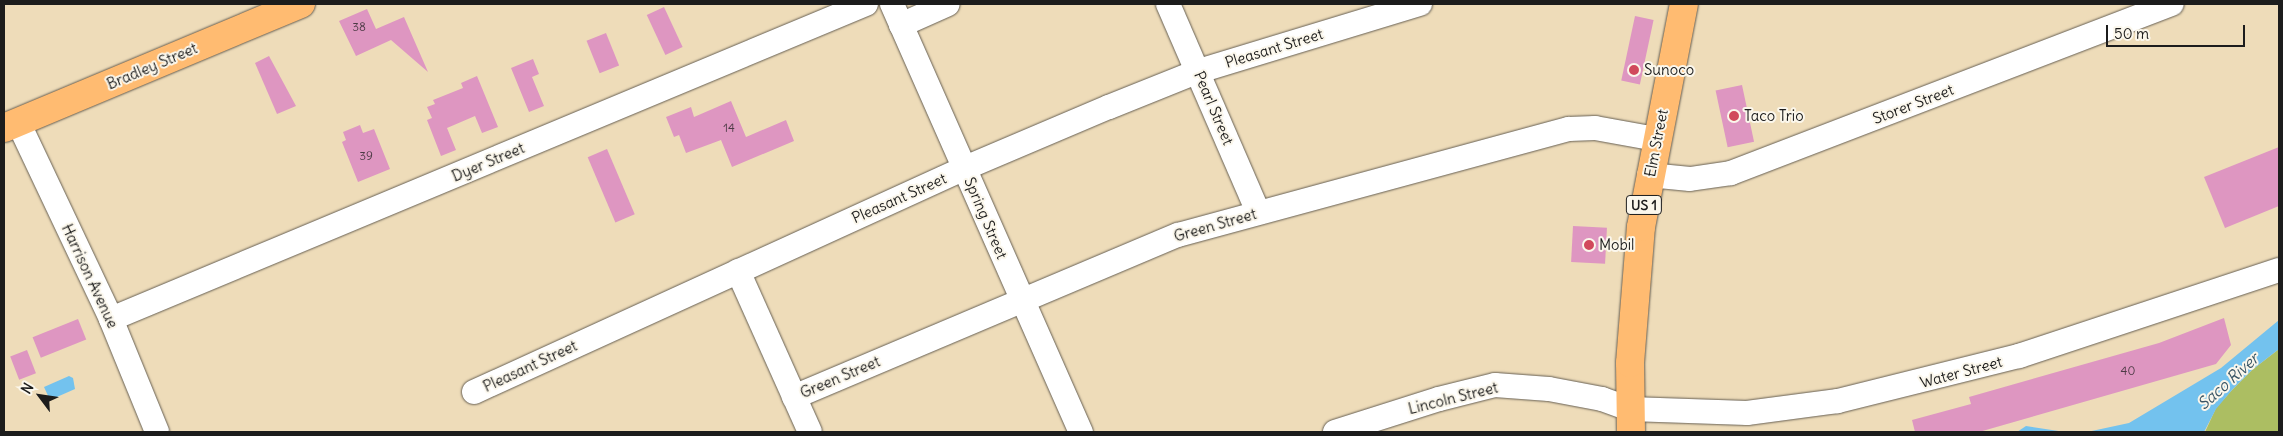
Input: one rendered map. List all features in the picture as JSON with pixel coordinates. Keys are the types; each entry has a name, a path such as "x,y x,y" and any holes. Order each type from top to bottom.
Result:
{"main road":[{"name":"Bradley Street","path":"11,125 301,4"},
{"name":"Elm Street","path":"1630,421 1637,271 1649,175 1684,4"}],"street":[{"name":"Dyer Street","path":"111,319 866,4"},
{"name":"Spring Street","path":"892,4 1081,432"},
{"path":"901,25 948,4"},
{"name":"Pearl Street","path":"1168,4 1199,71 1258,212"},
{"name":"Pleasant Street","path":"474,392 965,168 1199,71 1420,4"},
{"name":"Storer Street","path":"1649,175 1690,179 1731,173 2172,4"},
{"name":"Harrison Avenue","path":"11,125 111,319 157,432"},
{"name":"Green Street","path":"794,397 1165,239 1258,212 1569,129 1595,128 1656,139"},
{"name":"Water Street","path":"1630,421 1747,413 1890,390 2090,335 2279,270"},
{"path":"738,271 810,432"},
{"name":"Lincoln Street","path":"1335,432 1439,399 1495,385 1549,389 1602,399 1630,421"}],"green space":[{"path":"2279,349 2279,432 2205,432 2216,408 2232,390 2252,370"}],"water":[{"name":"Saco River","path":"2279,320 2279,349 2252,370 2232,390 2216,409 2204,432 2087,432 2129,423 2221,368"},
{"path":"69,376 73,378 75,389 50,400 44,387"},
{"path":"2026,426 2065,432 2017,432"}],"building":[{"path":"664,7 683,47 665,55 647,15"},
{"path":"367,9 376,29 404,17 428,72 391,40 356,56 339,21"},
{"path":"1635,16 1654,20 1640,85 1621,81"},
{"path":"606,33 619,65 600,73 587,41"},
{"path":"269,56 296,106 277,114 255,63"},
{"path":"533,59 539,74 532,77 544,106 529,112 511,68"},
{"path":"477,76 498,127 482,133 475,116 447,128 456,150 441,156 427,120 432,118 427,107 435,104 433,100 463,88 461,83"},
{"name":"Taco Trio","path":"1742,85 1754,142 1728,147 1716,91"},
{"path":"731,101 746,137 786,120 794,141 732,167 721,140 686,153 679,135 674,137 666,117 691,107 694,117"},
{"path":"360,125 363,133 374,129 390,169 358,182 342,142 346,140 343,132"},
{"path":"2279,147 2279,206 2225,228 2204,177"},
{"path":"607,149 635,214 615,223 588,157"},
{"name":"Mobil","path":"1573,226 1607,228 1605,264 1571,262"},
{"path":"2224,318 2231,345 2216,364 1979,432 1915,432 1912,420 1971,404 1969,397 2159,343"},
{"path":"78,319 86,339 41,358 33,337"},
{"path":"27,350 36,373 19,380 10,356"}],"place":[{"name":"Sunoco","path":"1634,70"},
{"name":"Taco Trio","path":"1734,116"},
{"name":"Mobil","path":"1589,245"}]}
